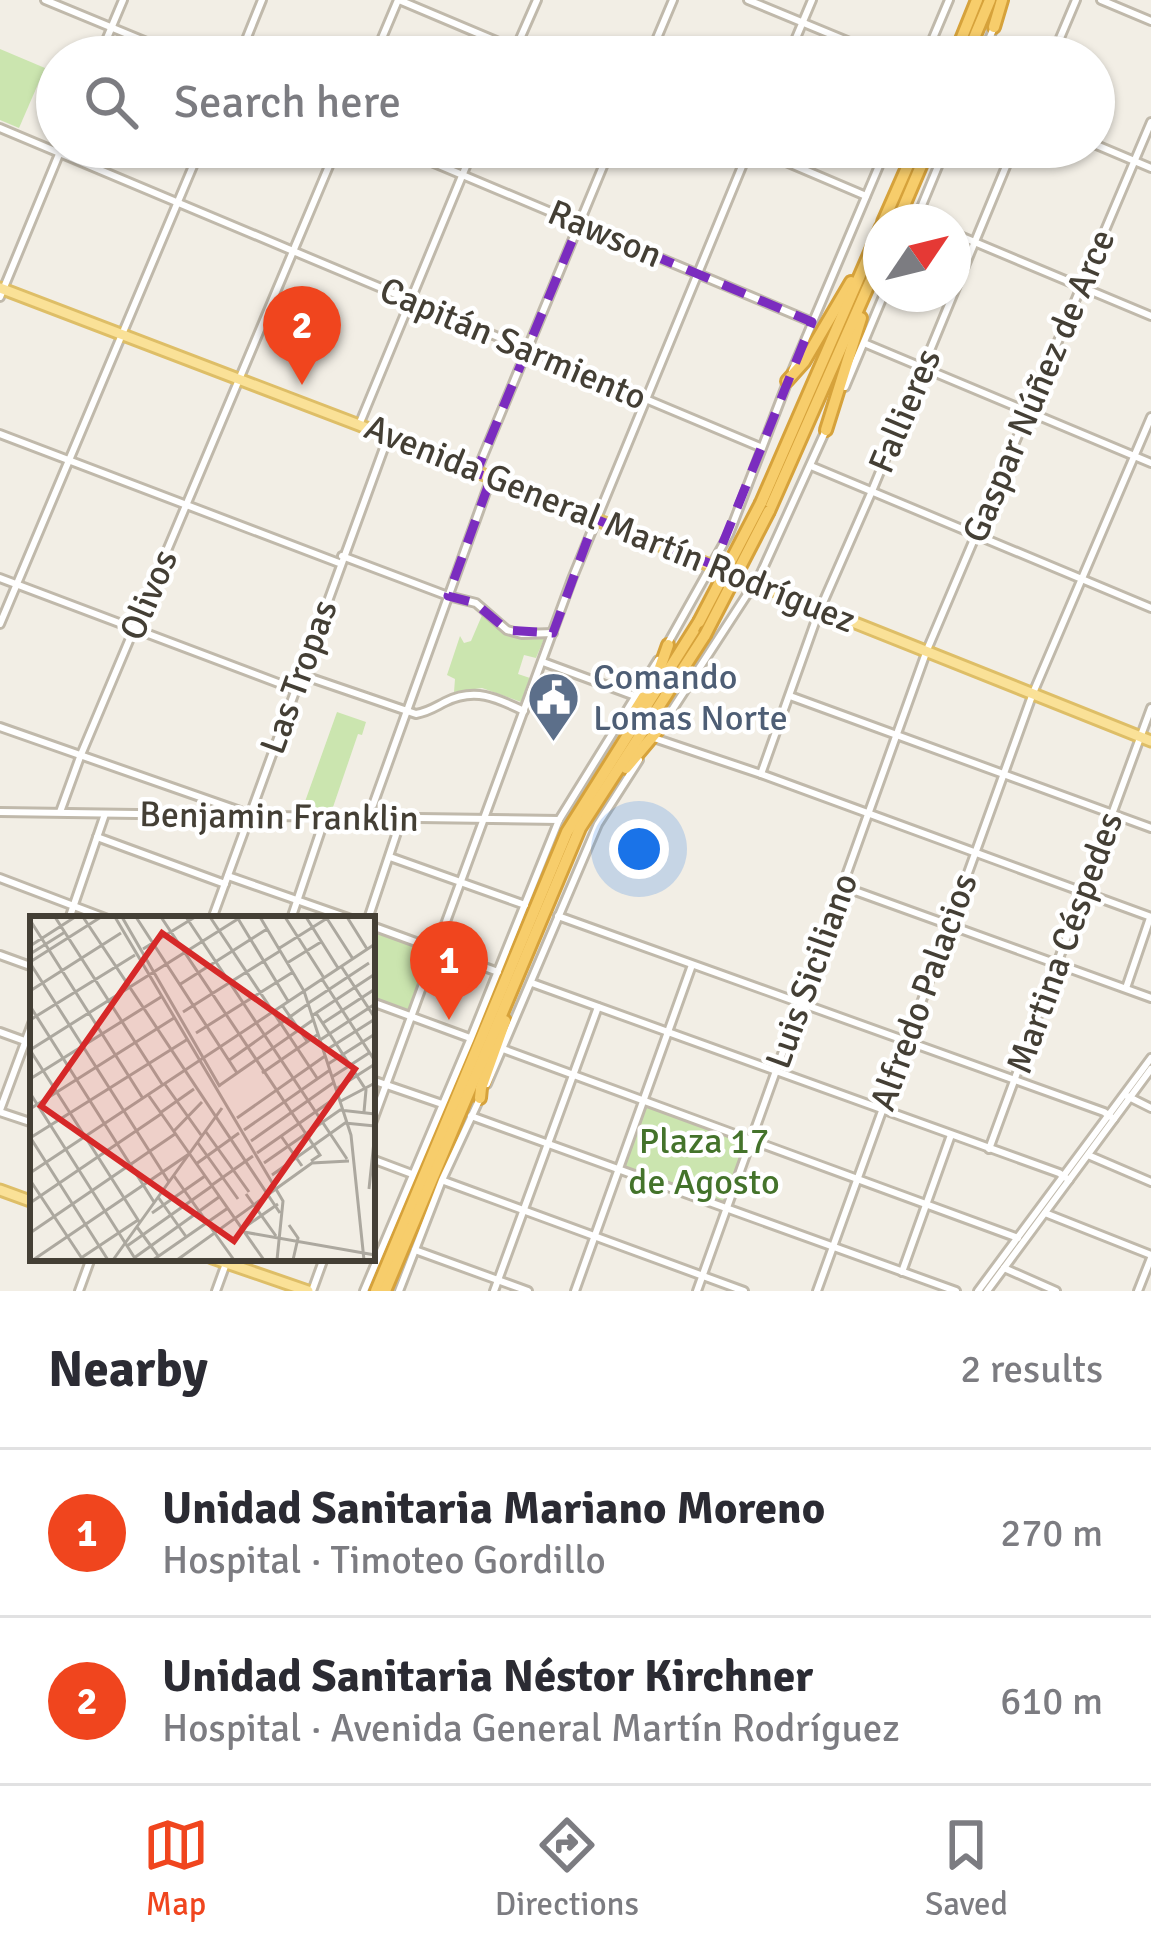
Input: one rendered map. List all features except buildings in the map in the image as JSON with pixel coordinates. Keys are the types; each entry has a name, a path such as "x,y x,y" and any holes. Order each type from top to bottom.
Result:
{"highway":[{"path":"962,36 977,0"},
{"path":"975,36 990,0"},
{"path":"994,27 1004,0"},
{"path":"891,204 907,168"},
{"path":"905,204 919,168"},
{"path":"788,381 863,262"},
{"path":"498,972 567,832 765,507 863,270"},
{"path":"386,1288 580,828 705,635 863,296"},
{"path":"826,430 863,312"},
{"path":"595,787 657,676 668,645"},
{"path":"580,828 663,724"},
{"path":"386,1288 529,908"},
{"path":"480,1098 516,976"}],"main road":[{"name":"Avenida General Martín Rodríguez","path":"1,291 359,424 1151,740"},
{"path":"0,1190 30,1201"},
{"path":"227,1261 310,1291"}],"street":[{"path":"45,0 131,36"},
{"path":"108,36 123,0"},
{"path":"247,36 262,0"},
{"path":"383,36 398,0 477,36"},
{"path":"521,36 537,0"},
{"path":"658,36 673,0"},
{"path":"748,0 834,36"},
{"path":"797,36 812,0"},
{"path":"935,36 950,0"},
{"path":"1061,36 1076,0"},
{"path":"1101,0 1151,21"},
{"path":"990,36 994,27"},
{"name":"Gaspar Núñez de Arce","path":"927,650 1151,122"},
{"name":"Capitán Sarmiento","path":"0,128 36,141"},
{"path":"1115,153 1151,168"},
{"path":"1,291 52,168"},
{"name":"Capitán Sarmiento","path":"102,168 760,447"},
{"path":"0,624 192,168"},
{"name":"Olivos","path":"60,812 329,168"},
{"name":"Rawson","path":"446,168 812,322"},
{"path":"359,424 465,168"},
{"path":"476,473 602,168"},
{"path":"375,1115 595,519 742,168"},
{"path":"800,168 866,196"},
{"path":"390,857 529,908 559,820 668,645 729,534 760,447 878,168"},
{"path":"922,204 937,168"},
{"name":"Fallieres","path":"761,774 821,608 1005,168"},
{"path":"971,240 1151,316"},
{"path":"386,1288 415,1250 603,814 756,582 812,466 877,312"},
{"path":"864,343 1151,463"},
{"name":"Alfredo Palacios","path":"817,1291 1033,693 1151,416"},
{"path":"0,434 341,560 476,603 507,631 553,633"},
{"name":"Las Tropas","path":"213,916 388,437"},
{"path":"812,466 1151,608"},
{"path":"373,805 490,478"},
{"path":"0,578 295,689"},
{"name":"Luis Siciliano","path":"697,1291 927,650"},
{"path":"543,662 635,696"},
{"path":"301,674 406,712 424,713 475,694 500,698 524,711"},
{"path":"790,696 1151,828"},
{"name":"Martina Céspedes","path":"989,1149 1151,708"},
{"path":"0,727 249,814"},
{"path":"654,737 1151,916 1126,988"},
{"name":"Benjamin Franklin","path":"0,812 559,820"},
{"path":"71,916 105,814"},
{"path":"292,916 325,818"},
{"path":"372,916 402,819"},
{"path":"98,837 341,916"},
{"path":"0,878 100,916"},
{"path":"843,886 1151,998"},
{"path":"558,916 1111,1117"},
{"path":"364,1291 498,972 375,924"},
{"path":"0,955 30,966"},
{"path":"575,1291 692,964"},
{"path":"530,982 1066,1178"},
{"path":"375,1003 471,1038"},
{"path":"494,1291 598,1007"},
{"path":"0,1032 29,1043 0,1111 30,1123"},
{"path":"503,1049 1018,1238"},
{"path":"1127,1096 1151,1058"},
{"path":"983,1291 1018,1238 1151,1069"},
{"path":"375,1081 442,1104"},
{"path":"1127,1096 1151,1108"},
{"path":"471,1116 956,1291"},
{"path":"902,1271 951,1135"},
{"path":"1085,1153 1151,1182"},
{"path":"375,1161 412,1174"},
{"path":"983,1291 1045,1213 1066,1178"},
{"path":"442,1180 745,1291"},
{"path":"1045,1213 1151,1256 1138,1291"},
{"path":"375,1237 385,1240"},
{"path":"415,1250 528,1291"},
{"path":"216,1291 227,1261"},
{"path":"310,1291 323,1261"},
{"path":"1004,1268 1056,1291"},
{"path":"80,1289 93,1291"}],"highlighted area":[{"path":"579,224 812,322 714,565 595,519 553,633 507,630 475,603 448,596 491,478 476,473"}],"green space":[{"path":"0,49 36,64 36,89 19,128 0,120"},
{"path":"483,613 508,635 544,639 536,658 524,655 518,674 530,678 521,702 482,688 454,692 455,679 447,675 460,636 464,643 471,641"},
{"path":"337,712 366,722 362,735 358,734 332,810 302,810"},
{"path":"375,927 436,948 411,1017 375,1003"},
{"name":"Plaza 17 de Agosto","path":"644,1102 751,1139 726,1208 620,1170"}],"place":[{"name":"Unidad Sanitaria Néstor Kirchner","path":"302,385"},
{"name":"Comando Lomas Norte","path":"554,744"},
{"name":"Unidad Sanitaria Mariano Moreno","path":"449,1020"}]}
